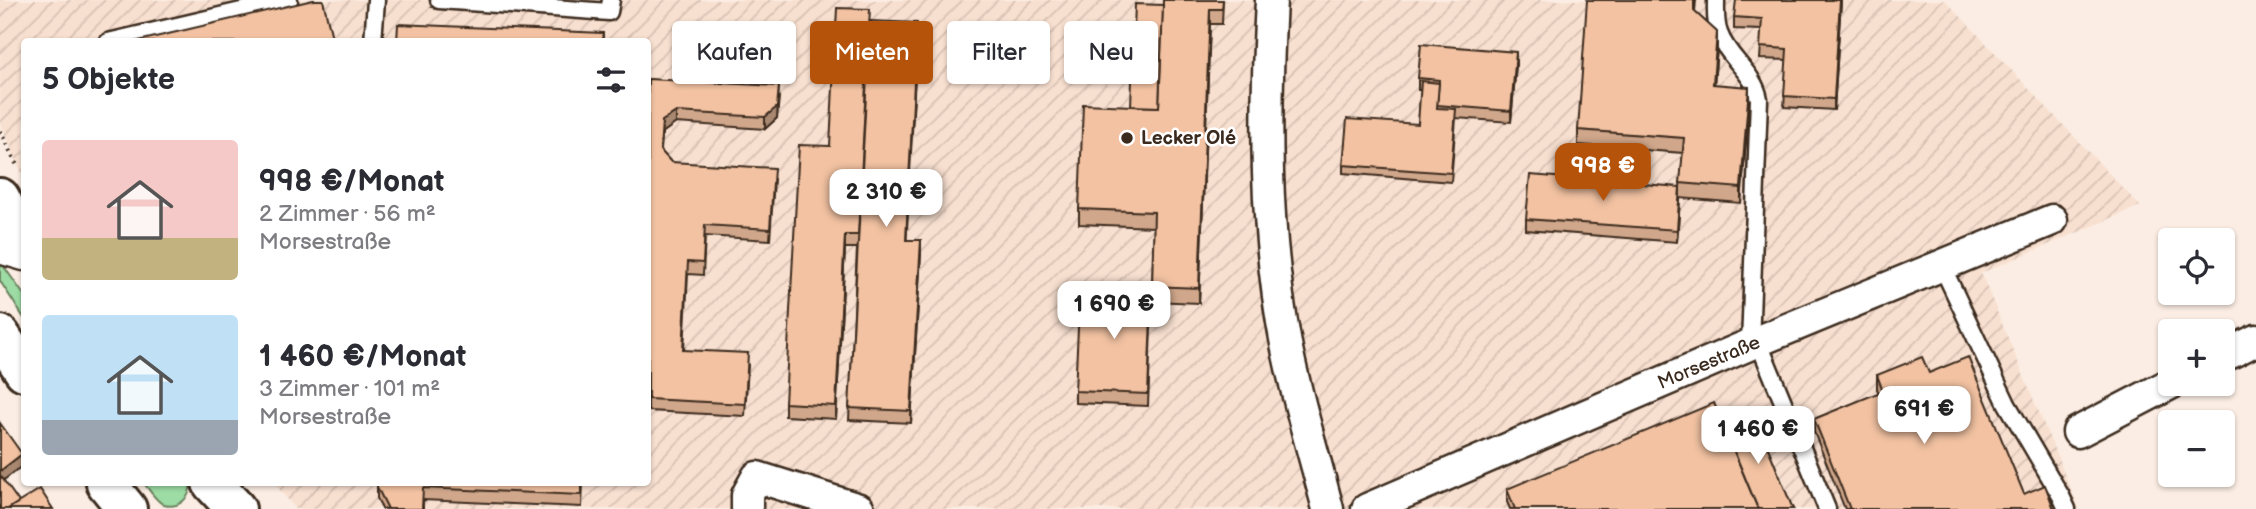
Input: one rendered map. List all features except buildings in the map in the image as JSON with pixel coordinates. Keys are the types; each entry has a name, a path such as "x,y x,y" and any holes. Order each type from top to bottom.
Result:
{"main road":[{"path":"9,183 21,233"},
{"path":"0,335 21,366"},
{"path":"108,486 127,509"}],"street":[{"path":"1271,0 1268,59 1269,220 1286,344 1328,509"},
{"name":"Morsestraße","path":"1367,509 1754,343 2052,220"},
{"path":"0,248 21,253"},
{"path":"2235,350 2256,340"},
{"path":"2078,432 2158,390"},
{"path":"747,509 747,495 757,477 859,509"}],"lane":[{"path":"125,38 289,0"},
{"path":"373,38 376,0"},
{"path":"439,0 609,12 611,0"},
{"path":"1716,0 1717,28 1722,41 1753,80 1759,99 1754,343 1827,509"},
{"path":"1942,266 2007,404 2067,509"}],"path":[{"path":"0,131 9,183"}],"shaded area":[{"path":"0,0 1945,0 2140,206 1981,273 2079,509 296,509 277,486 651,486 651,38 21,38 21,171 0,122"}],"green space":[{"path":"0,261 21,291 21,313 0,281"},
{"path":"146,486 190,486 187,497 175,505 164,505"}],"place":[{"name":"Lecker Olé","path":"1127,138"}]}
